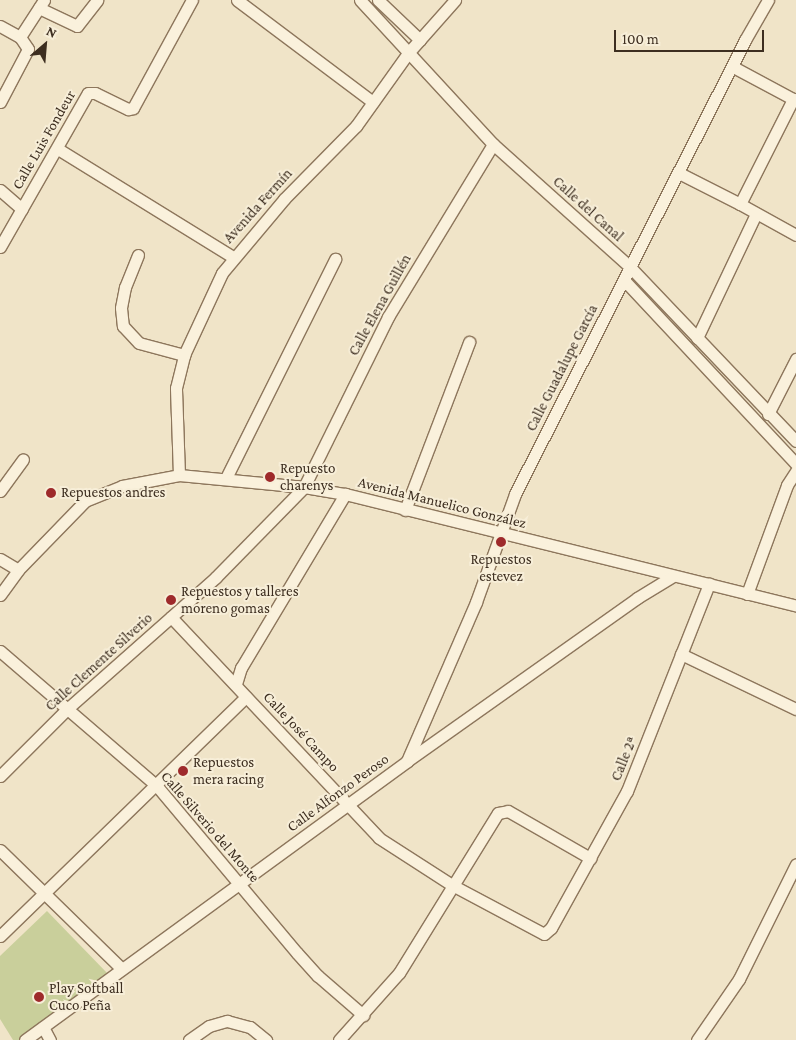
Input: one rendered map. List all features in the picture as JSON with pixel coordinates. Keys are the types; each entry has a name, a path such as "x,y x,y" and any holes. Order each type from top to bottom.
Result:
{"street":[{"path":"20,37 42,4 77,26 98,0"},
{"name":"Calle Luis Fondeur","path":"0,247 88,93 95,93 128,109 135,106 192,0"},
{"path":"237,0 373,102"},
{"name":"Calle del Canal","path":"360,0 493,144 631,268 768,414 796,441"},
{"path":"378,0 420,40"},
{"name":"Avenida Fermín","path":"179,475 176,388 184,355 212,290 233,257 356,126 408,53 455,0"},
{"name":"Calle Guadalupe García","path":"407,761 476,602 499,533 678,173 768,0"},
{"path":"0,26 20,37 26,44 27,55 0,102"},
{"path":"733,67 794,100 740,204"},
{"name":"Calle Elena Guillén","path":"304,487 388,317 493,144"},
{"path":"58,148 233,257"},
{"path":"678,173 796,235"},
{"path":"0,190 22,209"},
{"path":"697,338 756,214"},
{"path":"138,255 125,287 121,308 123,326 139,343 184,355"},
{"path":"226,478 335,258"},
{"path":"624,280 796,464"},
{"path":"405,510 469,342"},
{"path":"768,414 796,359"},
{"path":"0,490 23,459"},
{"path":"747,594 787,485 796,471"},
{"name":"Avenida Manuelico González","path":"0,595 18,570 85,501 122,486 179,475 226,478 345,494 796,606"},
{"name":"Calle Clemente Silverio","path":"0,776 66,709 216,577 304,487"},
{"path":"236,684 241,668 345,494"},
{"path":"0,559 18,570"},
{"name":"Calle Alfonzo Peroso","path":"25,1040 407,761 637,598 673,576"},
{"name":"Calle 2ª","path":"544,934 590,858 627,791 709,584"},
{"name":"Calle José Campo","path":"171,617 379,838 452,885 544,934"},
{"name":"Calle Silverio del Monte","path":"0,651 156,785 318,976 363,1015"},
{"path":"681,654 796,709"},
{"path":"0,936 246,696"},
{"path":"340,1040 399,973 495,816 501,811 516,815 590,858"},
{"path":"0,850 46,892 122,969"},
{"path":"696,1040 739,978 796,864"},
{"path":"189,1040 209,1026 227,1021 250,1026 266,1040"},
{"path":"43,1027 50,1040"}],"green space":[{"name":"Play Softball Cuco Peña","path":"47,911 108,974 19,1040 13,1040 0,1019 0,956"}],"place":[{"name":"Repuesto charenys","path":"270,477"},
{"name":"Repuestos andres","path":"51,493"},
{"name":"Repuestos estevez","path":"501,542"},
{"name":"Repuestos y talleres moreno gomas","path":"171,600"},
{"name":"Repuestos mera racing","path":"183,771"},
{"name":"Play Softball Cuco Peña","path":"39,997"}]}
